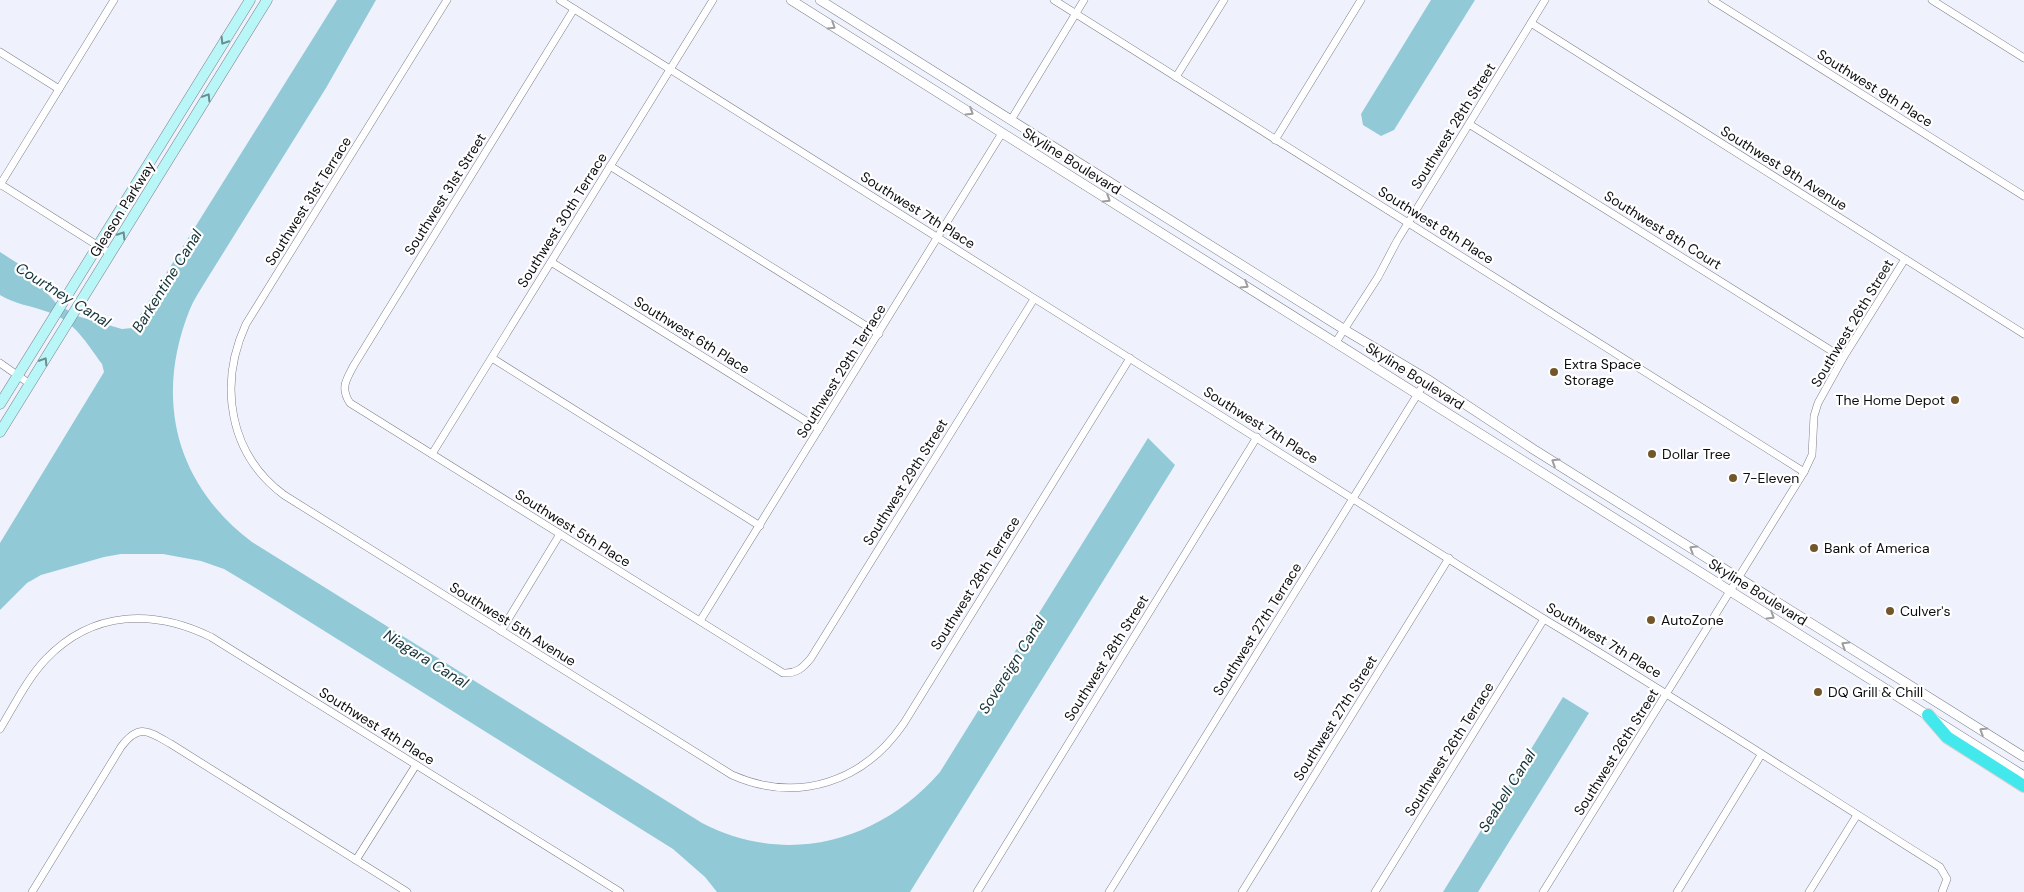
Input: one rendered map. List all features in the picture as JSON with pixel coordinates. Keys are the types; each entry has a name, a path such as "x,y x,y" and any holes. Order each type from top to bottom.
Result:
{"highway":[{"path":"1928,715 1947,737 2024,786"}],"main road":[{"name":"Gleason Parkway","path":"0,404 250,0"},
{"name":"Gleason Parkway","path":"0,432 268,0"}],"street":[{"path":"111,254 0,185 114,0"},
{"name":"Southwest 31st Terrace","path":"236,427 231,403 231,371 234,355 246,324 447,0"},
{"name":"Southwest 7th Place","path":"560,0 1258,437 1544,619 1667,693 1761,755 1940,867 1946,875 1947,884 1942,892"},
{"name":"Southwest 30th Terrace","path":"432,454 713,0"},
{"name":"Skyline Boulevard","path":"791,0 2024,776"},
{"name":"Skyline Boulevard","path":"820,0 1345,330 1427,379 1738,578 2024,757"},
{"name":"Southwest 8th Place","path":"1054,0 1804,472"},
{"path":"1002,134 1084,0"},
{"path":"1176,77 1224,0"},
{"path":"1275,140 1362,0"},
{"name":"Southwest 28th Street","path":"1336,342 1378,277 1408,222 1545,0"},
{"name":"Southwest 9th Place","path":"1712,0 2024,196"},
{"path":"1932,0 2024,58"},
{"name":"Southwest 31st Street","path":"345,394 344,385 354,365 574,9"},
{"name":"Southwest 9th Avenue","path":"1531,24 2024,334"},
{"path":"0,52 59,89"},
{"name":"Southwest 8th Court","path":"1469,124 1843,358"},
{"name":"Southwest 29th Terrace","path":"700,622 1002,134"},
{"path":"610,166 879,334"},
{"name":"Southwest 26th Street","path":"1543,892 1804,472 1812,455 1814,416 1818,402 1904,259"},
{"name":"Southwest 6th Place","path":"551,262 820,430"},
{"name":"Southwest 29th Street","path":"792,674 804,667 811,658 1034,298"},
{"path":"492,358 760,526"},
{"name":"Southwest 28th Terrace","path":"811,786 836,780 857,770 874,757 898,732 1130,358"},
{"path":"0,363 30,384"},
{"name":"Southwest 27th Terrace","path":"1109,892 1427,379"},
{"name":"Southwest 5th Place","path":"345,394 350,403 783,673 792,674"},
{"name":"Southwest 5th Avenue","path":"236,427 245,450 254,464 275,488 501,631 732,775 771,786 790,788 811,786"},
{"name":"Southwest 28th Street","path":"976,892 1258,437"},
{"path":"501,631 560,534"},
{"name":"Southwest 27th Street","path":"1242,892 1449,558"},
{"name":"Southwest 4th Place","path":"0,729 35,672 47,658 75,637 109,622 132,618 157,618 172,621 199,631 620,892"},
{"name":"Southwest 26th Terrace","path":"1375,892 1544,619"},
{"path":"32,892 121,747 129,736 138,731 148,732 170,744 407,892"},
{"path":"1677,892 1761,755"},
{"path":"356,860 416,765"},
{"path":"1809,892 1857,815"}],"water":[{"path":"337,0 376,0 326,88 196,298 190,309 179,342 174,375 173,407 179,437 189,466 205,494 226,519 252,542 702,823 734,836 766,843 799,845 830,840 860,830 889,816 916,796 940,772 1148,438 1175,465 910,892 717,892 705,877 673,849 254,587 224,569 201,561 163,554 121,554 104,557 41,575 27,583 0,610 0,543 104,372 102,364 85,341 65,321 48,312 17,303 0,295 0,252 25,268 56,303 77,316 122,329 132,328"},
{"path":"1431,0 1475,0 1394,130 1381,136 1363,125 1361,114"},
{"name":"Seabell Canal","path":"1563,697 1589,713 1478,892 1443,892"}],"place":[{"name":"Extra Space Storage","path":"1554,372"},
{"name":"The Home Depot","path":"1955,400"},
{"name":"Dollar Tree","path":"1652,454"},
{"name":"7-Eleven","path":"1733,478"},
{"name":"Bank of America","path":"1814,548"},
{"name":"Culver's","path":"1890,611"},
{"name":"AutoZone","path":"1651,620"},
{"name":"DQ Grill & Chill","path":"1818,692"}],"water label":[{"name":"Barkentine Canal","path":"167,281"},
{"name":"Courtney Canal","path":"63,295"},
{"name":"Niagara Canal","path":"426,659"},
{"name":"Sovereign Canal","path":"1012,665"}]}
